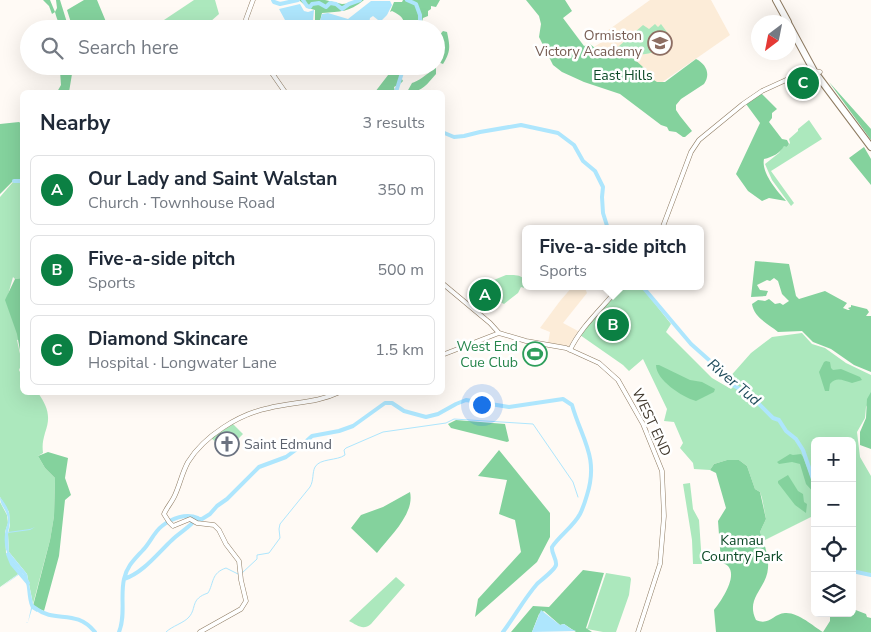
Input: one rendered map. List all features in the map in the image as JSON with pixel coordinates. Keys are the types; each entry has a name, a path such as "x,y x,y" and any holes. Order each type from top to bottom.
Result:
{"highway":[{"path":"776,0 784,15"},
{"path":"796,37 818,73 871,147"}],"street":[{"path":"246,20 253,0"},
{"path":"664,225 696,143 751,98 788,78 818,73"},
{"path":"273,75 284,90"},
{"path":"445,285 490,323 498,333 445,354"},
{"path":"570,350 584,326 617,290"},
{"name":"WEST END","path":"498,333 570,350 600,363 618,380 643,424 662,471 664,516 660,564 638,632"},
{"path":"200,632 244,607 246,601 238,557 226,544 217,527 188,520 175,525 167,519 165,512 171,503 183,472 193,455 218,431 244,417 262,410 318,401 333,395"}],"shaded area":[{"name":"Ormiston Victory Academy","path":"650,0 711,0 730,35 661,83 653,81 633,58 601,53 594,47 608,38 605,34 607,31"},
{"path":"570,290 586,290 587,293 563,323 578,331 569,346 548,343 550,332 540,328"}],"green space":[{"path":"43,0 50,0 55,12 52,14 49,6"},
{"path":"56,0 60,0 66,20 58,20 55,12 57,8"},
{"path":"84,0 97,0 105,20 70,20 67,10"},
{"path":"194,0 215,0 219,14 212,20 164,20"},
{"path":"299,0 325,0 342,4 364,0 349,9 322,13 320,20 315,20 315,10 308,8"},
{"path":"403,0 440,0 436,7 431,6 428,16 423,20 403,20 398,14 390,12 394,2 402,2"},
{"name":"East Hills","path":"526,0 565,0 572,11 563,18 584,46 590,44 601,53 633,58 643,67 649,77 657,82 665,82 696,59 700,61 705,66 707,73 704,84 681,99 676,105 676,110 692,131 683,137 676,132 669,131 667,127 661,125 620,94 584,82 562,72 553,65 539,37 541,24 539,16"},
{"path":"655,24 658,27 661,24 672,39 656,51 647,54 630,54 618,47 643,25 649,29"},
{"path":"445,32 447,32 449,45 445,60"},
{"path":"60,75 72,75 69,90 58,90 61,85"},
{"path":"388,75 400,75 403,81 394,87 395,90 377,90"},
{"path":"426,75 435,75 424,87 418,90 408,90 412,83"},
{"path":"829,82 871,129 871,140"},
{"path":"761,93 777,109 772,113 772,118 769,122 782,139 787,140 789,144 776,154 764,159 765,170 770,182 786,201 769,198 762,201 748,191 736,174 760,123 746,104"},
{"path":"809,120 822,139 771,171 794,203 791,206 772,180 765,164 779,153 784,145 787,147 790,143 789,139"},
{"path":"20,123 20,181 13,181 0,194 0,124"},
{"path":"864,147 871,159 871,185 849,158"},
{"path":"20,181 20,278 15,279 13,277 8,295 20,333 20,339 17,340 20,354 20,395 39,395 48,412 48,422 43,440 43,453 38,456 45,468 55,478 54,516 50,540 33,604 27,574 9,552 9,512 0,497 0,197 13,182"},
{"path":"755,261 789,264 796,296 799,299 825,291 847,303 843,308 850,310 848,308 851,305 867,309 869,312 866,316 871,316 871,372 854,365 831,349 813,342 802,331 778,332 762,320 753,309 752,304 758,300 765,301 769,299 775,304 780,303 783,305 789,301 782,294 778,281 774,278 757,285 760,290 768,291 766,296 751,297"},
{"path":"506,275 517,275 522,278 522,287 504,304 486,287 489,282"},
{"path":"20,278 20,351 17,334 5,300 15,279"},
{"path":"619,290 644,290 671,324 666,332 712,378 731,389 735,385 728,379 751,353 772,337 802,333 812,344 825,348 846,363 871,375 871,399 866,407 865,418 857,432 860,457 871,476 871,576 856,573 856,437 811,437 811,517 763,541 760,532 766,519 762,498 760,492 755,489 747,466 739,460 727,460 714,464 710,470 694,469 693,463 680,448 683,443 674,422 664,421 667,409 643,359 629,371 580,335"},
{"path":"826,361 830,362 833,370 841,369 860,377 862,380 852,383 835,380 830,384 829,391 825,391 819,372"},
{"path":"656,365 690,380 702,382 715,389 714,392 696,401 690,399 677,392 665,382 657,371"},
{"path":"871,392 871,449 860,445 860,432 866,418 867,399"},
{"path":"456,420 505,424 509,441 451,428 448,424"},
{"path":"233,424 243,434 237,440 240,444 230,454 211,438"},
{"path":"499,450 550,513 550,537 537,562 475,617 478,599 521,552 515,520 499,514 507,480 478,476"},
{"path":"48,452 68,458 65,478 71,495 65,500 59,556 44,611 33,606 50,540 54,516 55,478 45,468 38,456"},
{"path":"790,454 801,454 811,478 811,490 806,484 800,464 792,462 779,464 777,462"},
{"name":"Kamau Country Park","path":"727,460 739,460 747,466 755,489 760,492 766,519 760,532 767,554 768,568 767,575 753,605 756,620 764,622 781,614 790,613 800,617 823,632 716,632 714,610 727,589 731,571 728,566 721,562 718,521 726,508 716,473 710,470 714,464"},
{"path":"788,475 798,491 803,494 804,502 807,504 806,513 795,505 778,483 778,481"},
{"path":"690,483 693,509 699,520 702,564 693,564 692,540 683,484"},
{"path":"410,492 411,500 405,517 377,553 351,528 361,515 383,507"},
{"path":"0,502 7,515 8,523 5,532 6,553 21,572 0,587"},
{"path":"583,570 604,573 586,628 592,632 576,632 564,624 560,625 544,611 539,614 532,632 511,632 533,606 549,607"},
{"path":"606,573 630,577 631,579 629,595 616,632 587,629"},
{"path":"396,577 405,585 371,624 363,627 349,621"},
{"path":"856,610 871,618 871,632 823,632 830,621 830,617 856,617"}],"water":[{"path":"371,1 390,1 392,5 382,20 378,20 373,16 370,20 320,20 322,14 328,13 348,19"},
{"path":"300,4 304,11 314,10 313,20 285,20 279,9"},
{"path":"0,497 9,514 8,532 35,527 30,530 8,533 9,552 27,574 33,604 38,608 37,612 32,609 28,622 31,608 23,574 21,573 0,588 21,572 11,560 5,547 5,532 8,518"},
{"path":"541,610 560,625 564,624 576,631 532,632"}],"waterway":[{"name":"River Tud","path":"273,0 280,4 298,0"},
{"name":"River Tud","path":"303,0 310,7 312,4 319,3 326,7 330,3 336,4 342,9 360,0"},
{"name":"River Tud","path":"407,0 416,4 420,20"},
{"name":"River Tud","path":"397,90 401,75"},
{"name":"River Tud","path":"445,133 454,137 464,136 521,125 558,133 574,145 583,161 595,171 603,187 603,213 607,225"},
{"path":"14,181 20,181"},
{"name":"River Tud","path":"645,290 691,344 718,368 733,385 750,395 773,418 779,420 786,431 796,439 803,450 814,482"},
{"path":"119,632 122,619 124,579 138,572 196,519 202,519 210,514 259,467 286,457 312,436 339,431 353,426 385,403 392,403 404,411 426,417 438,414 466,400 509,407 563,399 572,405 588,449 591,470 587,495 577,519 552,547 556,563 555,567 532,590 503,632"},
{"path":"242,573 257,559 257,555 269,553 280,538 280,524 310,487 317,464 342,457 345,455 344,450 346,448 383,432 446,423 454,419 533,424 573,482 578,497"},
{"path":"124,579 131,563 162,526 179,517 189,516 198,518"},
{"path":"8,554 12,564 28,583"},
{"path":"166,632 189,617 196,601 202,595 208,593 215,575 221,570 226,568 238,574"},
{"name":"River Tud","path":"856,572 871,575"},
{"path":"35,608 50,615 80,620 95,632"}],"place":[{"name":"Ormiston Victory Academy","path":"660,43"},
{"name":"Diamond Skincare","path":"803,83"},
{"name":"Our Lady and Saint Walstan","path":"485,295"},
{"name":"Five-a-side pitch","path":"613,325"},
{"name":"West End Cue Club","path":"535,354"},
{"name":"Saint Edmund","path":"227,444"}]}
